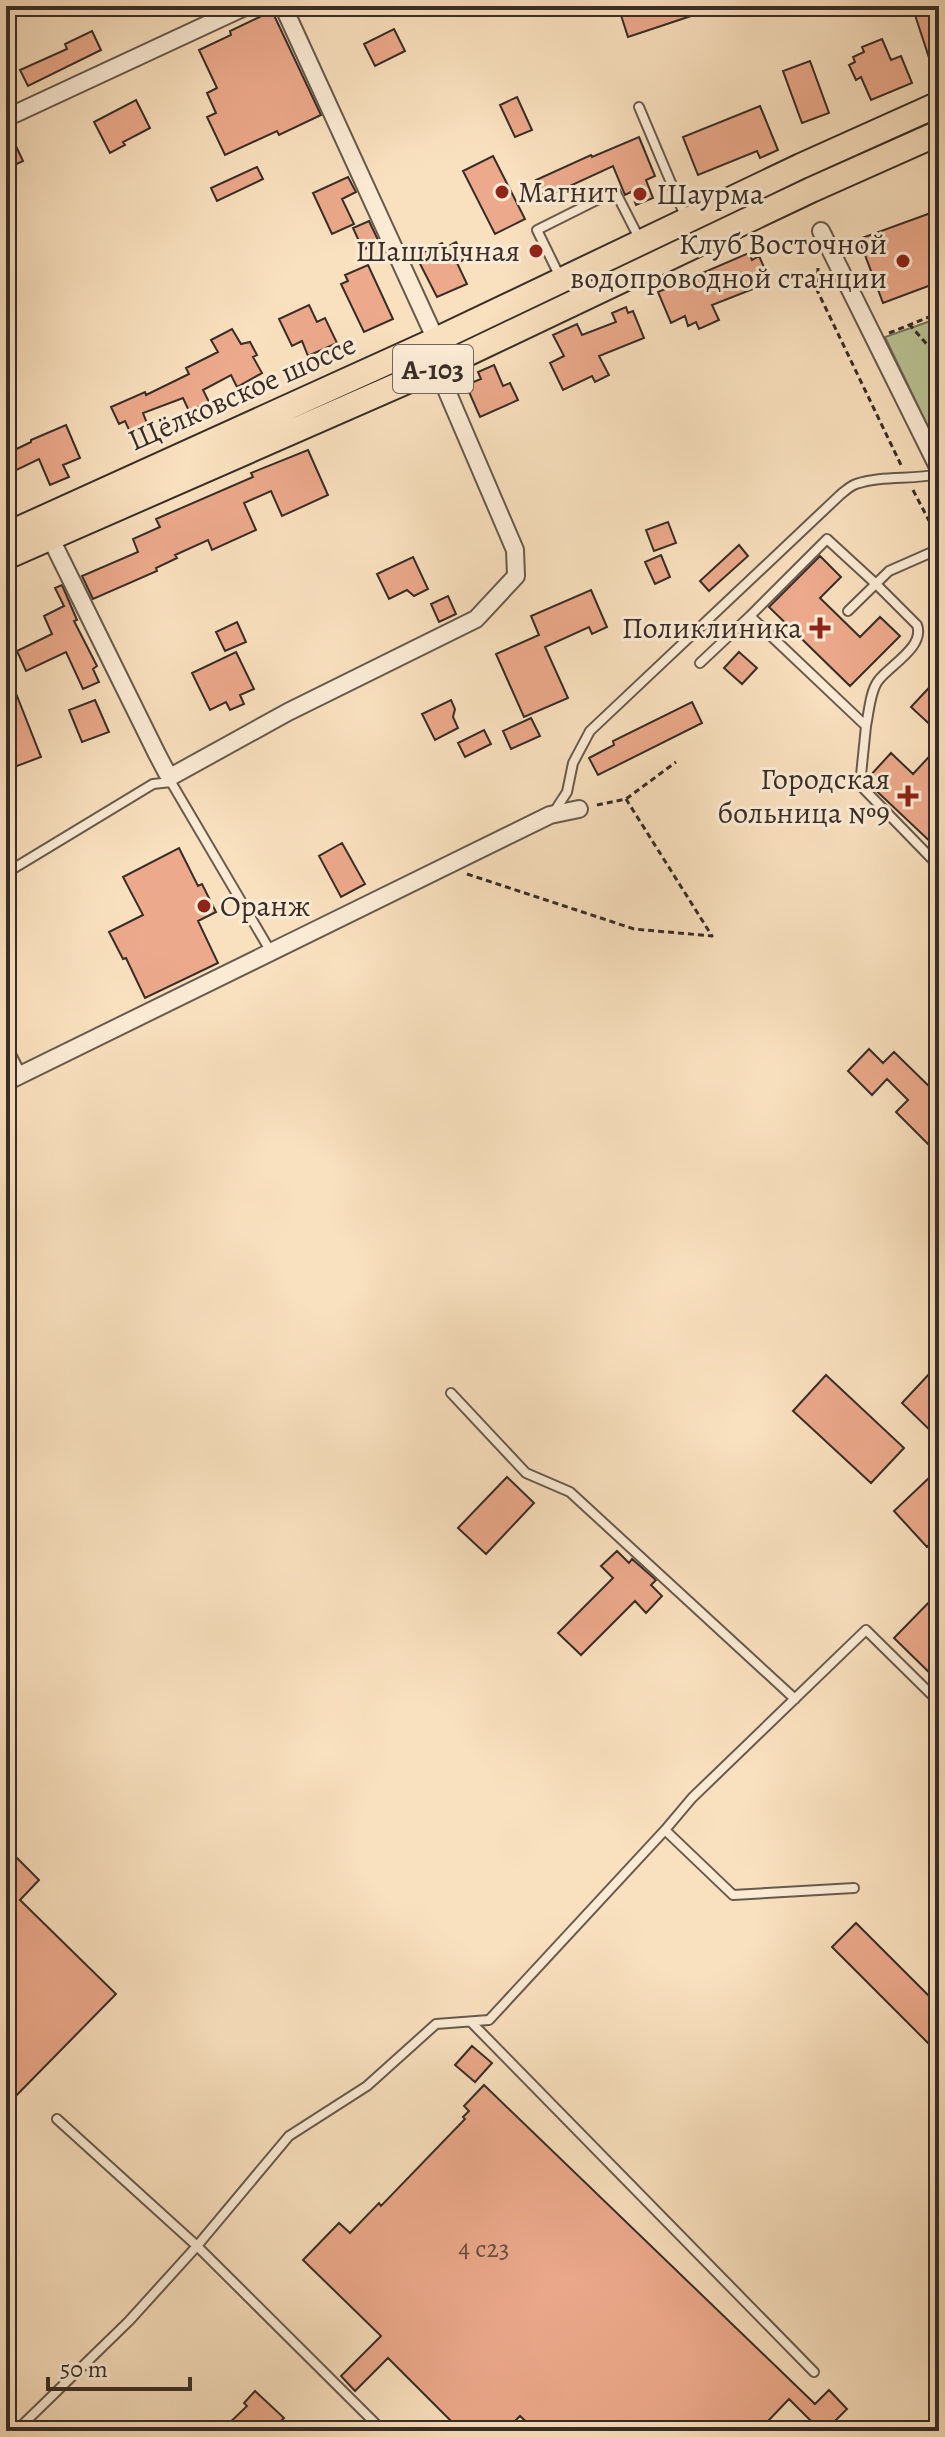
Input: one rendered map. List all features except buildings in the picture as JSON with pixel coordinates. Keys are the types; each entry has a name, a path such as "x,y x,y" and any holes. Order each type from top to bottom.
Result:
{"main road":[{"name":"Щёлковское шоссе","path":"6,535 436,340 939,104"},
{"name":"Щёлковское шоссе","path":"6,557 437,368 811,190 939,133"}],"street":[{"path":"6,118 247,6"},
{"path":"283,6 436,340"},
{"path":"821,231 939,471"},
{"path":"50,537 157,754 167,773 172,776 288,712 476,619 516,576 515,550 437,368"},
{"path":"14,1078 550,815 579,809"}],"lane":[{"path":"639,107 687,221"},
{"path":"561,280 537,230 615,191 641,243"},
{"path":"550,815 567,792 573,763 590,731 840,495 855,484 908,479 939,471"},
{"path":"700,663 827,539 917,625 917,642 876,684 866,726 860,785 933,860 939,860"},
{"path":"848,611 889,571 939,549"},
{"path":"750,616 866,726"},
{"path":"6,873 153,784 171,782 271,953"},
{"path":"6,1044 14,1078"},
{"path":"451,1393 526,1473 570,1492 795,1699"},
{"path":"16,2431 129,2321 289,2136 367,2086 436,2024 489,2020 692,1798 866,1630 939,1702"},
{"path":"665,1830 733,1895 854,1888"},
{"path":"471,2022 814,2372"},
{"path":"57,2119 197,2246 383,2431"}],"path":[{"path":"821,231 817,290 939,540"},
{"path":"875,339 939,313"},
{"path":"909,324 939,358"},
{"path":"579,809 626,799 676,762"},
{"path":"445,867 634,929 712,936 626,799"}],"green space":[{"path":"939,318 939,450 885,337"}],"place":[{"name":"Магнит","path":"502,192"},
{"name":"Шаурма","path":"640,194"},
{"name":"Шашлычная","path":"536,251"},
{"name":"Клуб Восточной водопроводной станции","path":"903,261"},
{"name":"Поликлиника","path":"820,628"},
{"name":"Городская больница №9","path":"908,796"},
{"name":"Оранж","path":"204,906"}]}
